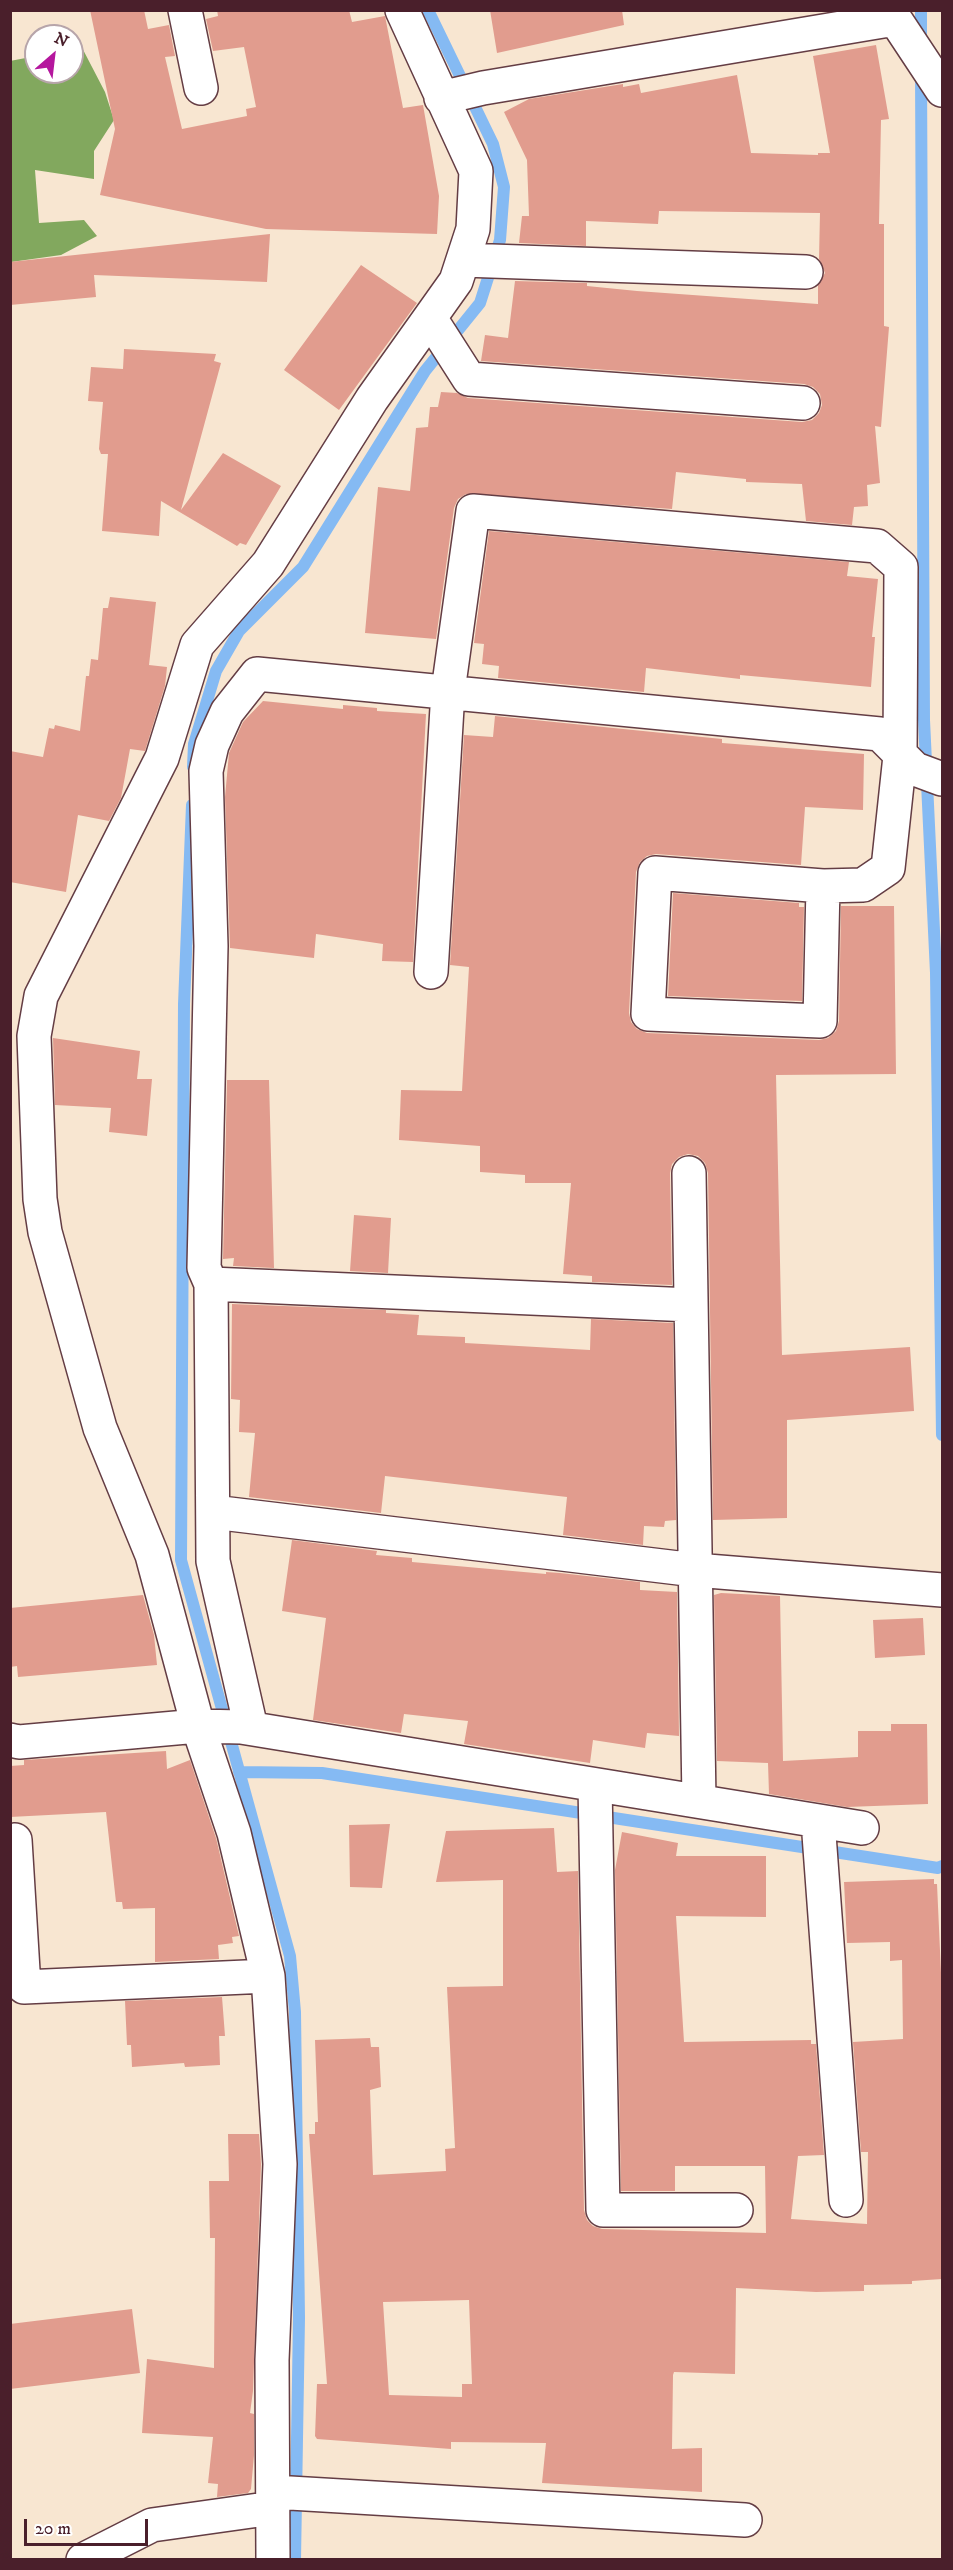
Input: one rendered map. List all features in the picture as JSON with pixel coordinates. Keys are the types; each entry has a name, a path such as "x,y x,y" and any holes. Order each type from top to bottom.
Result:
{"street":[{"path":"184,10 201,88"},
{"path":"273,2559 285,2497 272,2360 280,2164 268,1976 234,1833 152,1555 100,1428 45,1232 40,1199 34,1036 41,996 162,758 197,645 268,564 372,399 434,324 456,280 470,260 476,171 460,93 402,10"},
{"path":"460,93 895,19 941,88"},
{"path":"470,260 806,272"},
{"path":"434,324 469,379 803,403"},
{"path":"431,972 447,691 473,511 877,546 901,567 924,770 888,868 863,885 823,886 655,873 648,1014 820,1021 823,886"},
{"path":"246,1728 213,1561 211,1284 204,1268 211,946 206,771 212,745 227,712 258,674 880,734 924,770"},
{"path":"689,1173 699,1802"},
{"path":"211,1284 691,1305"},
{"path":"213,1512 695,1570 936,1589"},
{"path":"10,1740 19,1742 203,1726 246,1728 595,1791 699,1802 820,1838 862,1828"},
{"path":"595,1791 603,2210 736,2210"},
{"path":"820,1838 846,2200"},
{"path":"15,1840 24,1987 268,1976"},
{"path":"83,2559 152,2525 285,2497 745,2520"}],"green space":[{"path":"84,52 105,92 114,120 94,151 94,179 35,170 39,223 84,220 97,236 61,255 11,262 10,61 24,58 24,84 84,84"}],"building":[{"path":"90,10 144,10 148,29 169,25 175,56 165,57 182,129 247,116 246,109 256,107 244,47 213,51 206,19 218,16 217,10 349,10 352,22 385,16 403,108 423,105 439,196 437,234 266,229 100,195 115,129"},
{"path":"490,10 622,10 624,25 497,53"},
{"path":"876,45 889,119 881,120 879,224 884,224 884,326 889,327 881,427 875,426 880,483 867,485 868,506 854,507 852,525 806,521 802,484 746,482 746,479 676,472 672,509 466,494 458,499 454,508 436,639 365,633 378,487 410,491 416,428 428,427 430,407 438,407 441,392 457,393 468,398 802,422 812,420 819,413 822,405 820,394 813,387 804,384 481,361 485,335 508,338 515,281 587,283 587,286 637,291 818,304 818,285 825,273 819,259 820,213 659,211 658,224 586,221 586,246 519,243 522,216 529,216 527,160 504,112 529,99 623,84 623,87 639,84 641,93 737,75 751,153 818,155 818,153 830,153 813,56"},
{"path":"270,234 267,282 94,275 96,297 10,305 10,262"},
{"path":"361,265 417,303 339,410 284,370"},
{"path":"124,349 216,354 214,361 221,363 181,510 223,453 281,486 246,545 240,543 237,546 161,501 159,536 102,531 108,454 101,454 99,449 103,402 88,401 91,367 123,369"},
{"path":"489,531 849,562 847,576 878,579 872,637 875,637 871,687 740,675 740,679 646,668 644,692 498,678 499,666 482,664 484,644 474,643"},
{"path":"110,597 156,602 149,665 167,667 165,686 145,751 130,749 121,798 109,821 78,815 66,892 10,882 10,751 43,757 49,728 54,729 55,725 80,731 86,676 89,676 91,659 98,660 103,608 108,608"},
{"path":"263,701 343,709 343,705 377,708 377,711 426,714 413,962 382,961 383,944 316,934 314,958 230,948 225,797 229,753 243,722"},
{"path":"495,716 722,739 722,743 864,754 863,810 805,807 801,865 656,854 647,856 640,862 636,872 629,1013 631,1022 637,1029 647,1033 819,1040 828,1038 836,1031 839,1021 841,906 894,906 896,1074 776,1075 782,1355 910,1347 914,1411 787,1420 787,1518 713,1520 708,1173 705,1163 698,1156 688,1154 679,1157 672,1164 670,1173 672,1285 592,1282 592,1276 563,1274 571,1183 525,1183 525,1175 480,1172 480,1146 399,1140 401,1090 462,1091 469,967 450,965 464,735 493,737"},
{"path":"673,893 799,903 799,907 804,907 802,1001 668,996"},
{"path":"53,1038 140,1051 137,1079 152,1079 147,1136 109,1132 111,1108 55,1105"},
{"path":"227,1080 269,1080 274,1268 233,1266 234,1258 223,1259"},
{"path":"354,1215 391,1218 388,1273 350,1271"},
{"path":"232,1304 386,1310 386,1313 419,1315 417,1335 465,1337 465,1343 590,1350 591,1319 673,1323 676,1520 665,1521 664,1527 644,1526 643,1545 563,1535 567,1497 385,1476 381,1513 249,1497 255,1433 239,1432 240,1400 231,1399"},
{"path":"292,1540 377,1551 376,1555 412,1558 412,1562 546,1574 546,1572 560,1573 640,1582 640,1590 677,1592 679,1736 647,1733 645,1748 593,1740 590,1763 464,1744 468,1721 404,1714 401,1733 313,1720 326,1618 282,1611"},
{"path":"721,1593 780,1596 783,1761 858,1757 858,1731 891,1731 891,1724 927,1724 928,1804 847,1807 769,1794 768,1763 717,1761 714,1595"},
{"path":"143,1595 154,1635 157,1665 18,1677 17,1666 10,1667 10,1608"},
{"path":"923,1618 925,1655 875,1658 873,1620"},
{"path":"166,1751 167,1769 190,1760 216,1838 239,1936 232,1937 233,1943 218,1945 219,1959 155,1962 155,1908 123,1909 122,1902 116,1902 106,1812 10,1817 10,1766 24,1765 24,1760"},
{"path":"390,1824 382,1888 350,1887 349,1825"},
{"path":"554,1828 557,1872 578,1871 584,2210 587,2220 593,2226 602,2229 766,2233 765,2166 675,2166 675,2191 621,2191 615,1870 622,1832 678,1843 676,1856 766,1856 766,1917 676,1916 684,2042 811,2040 811,2044 816,2044 824,2155 798,2156 791,2219 867,2224 868,2152 861,2152 853,2042 903,2039 902,1960 890,1961 890,1942 847,1943 844,1882 934,1879 934,1884 937,1884 942,1995 942,2279 912,2281 912,2284 864,2285 864,2291 816,2292 736,2288 735,2374 674,2372 673,2375 672,2449 702,2448 702,2492 542,2483 546,2443 451,2442 451,2449 317,2439 315,2436 317,2384 327,2384 309,2134 315,2134 315,2122 318,2122 315,2040 370,2038 371,2047 379,2047 381,2087 370,2090 373,2175 446,2171 445,2149 455,2148 447,1987 503,1986 503,1880 436,1882 446,1831","holes":["469,2300 472,2384 462,2384 462,2397 389,2395 383,2302"]},
{"path":"222,1997 225,2036 219,2036 220,2065 185,2067 184,2063 132,2067 131,2045 127,2045 125,2001"},
{"path":"228,2134 259,2134 261,2164 253,2391 250,2413 254,2414 254,2455 251,2489 248,2493 217,2497 218,2484 208,2483 213,2437 142,2433 147,2359 214,2368 215,2238 210,2238 209,2181 229,2181"},
{"path":"132,2309 140,2373 10,2389 10,2324"}],"waterway":[{"path":"193,767 194,744 216,671 239,631 303,567 425,371 480,303 500,240 504,187 493,144 428,10"},
{"path":"921,10 921,42"},
{"path":"921,72 924,720 936,973 942,1435"},
{"path":"192,805 184,1004 181,1560 290,1956 295,2012 299,2318 295,2560"},
{"path":"239,1772 322,1773 938,1868 942,1866"}]}
